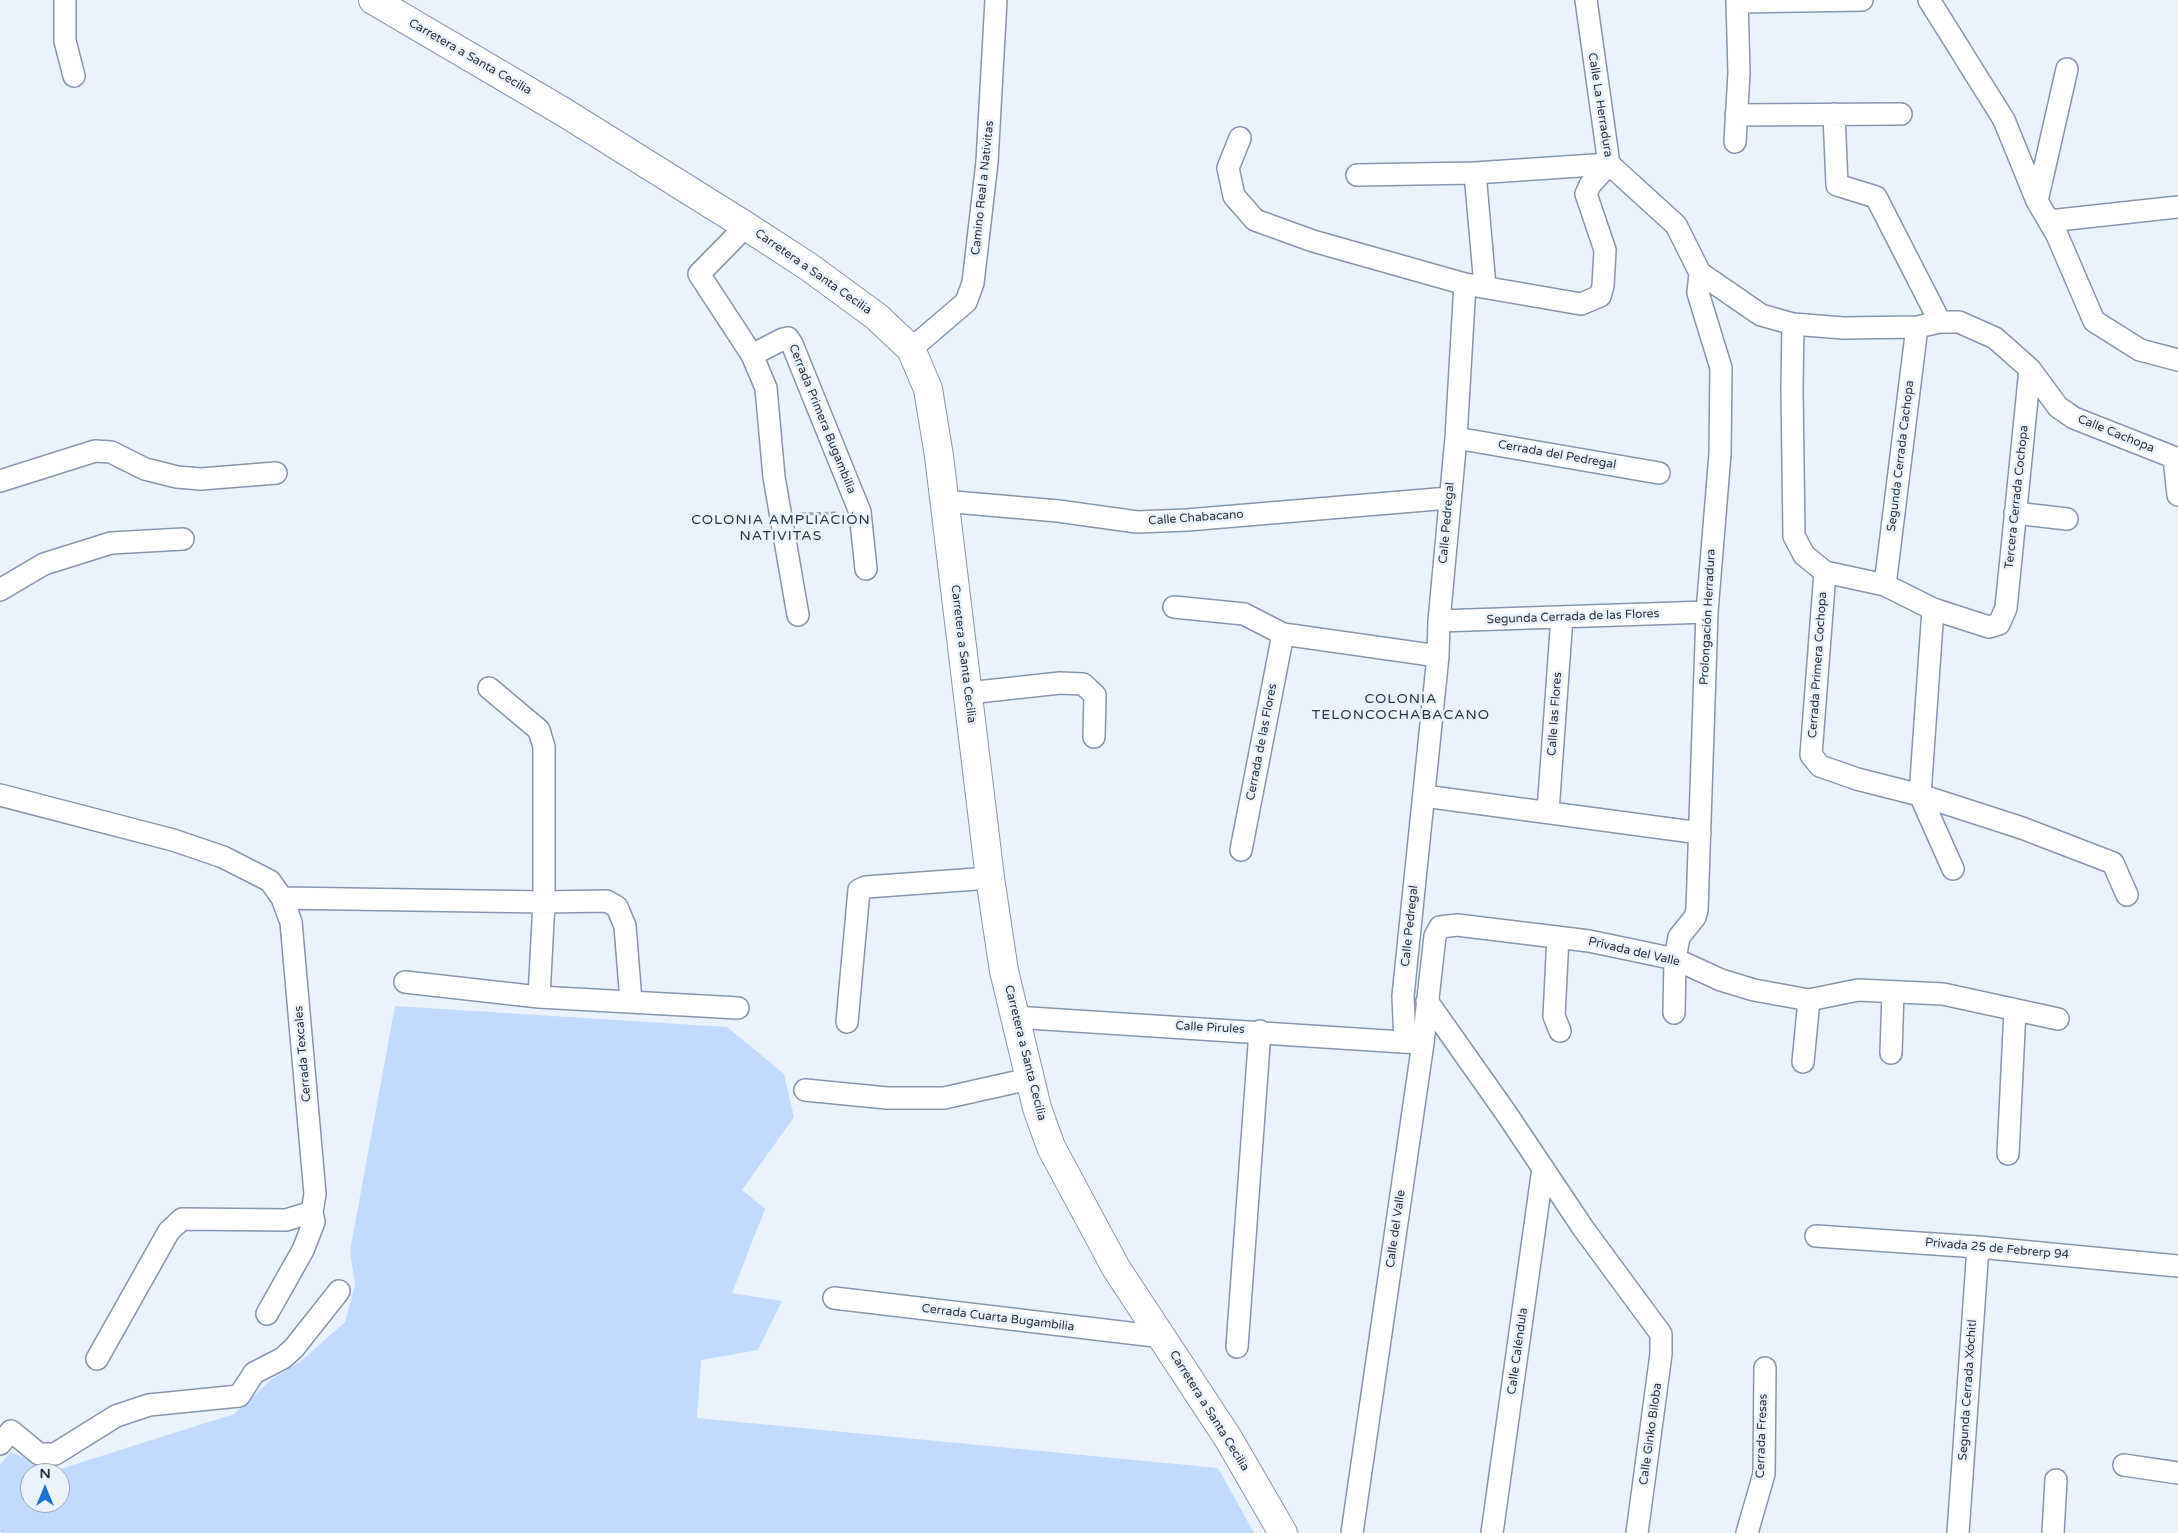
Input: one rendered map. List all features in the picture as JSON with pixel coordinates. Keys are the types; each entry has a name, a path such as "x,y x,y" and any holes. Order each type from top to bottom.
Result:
{"main road":[{"name":"Carretera a Santa Cecilia","path":"373,0 562,111 746,226 809,267 877,318 911,349 928,389 939,456 990,878 1004,971 1037,1108 1055,1155 1116,1268 1228,1438 1283,1533"}],"street":[{"path":"65,0 65,41 74,76"},
{"name":"Camino Real a Nativitas","path":"911,349 966,302 973,282 987,162 996,0"},
{"name":"Calle La Herradura","path":"1586,0 1609,164 1676,225 1700,273 1761,315 1793,324 1857,328 1917,327"},
{"path":"1735,142 1739,73 1737,1 1862,0"},
{"path":"1929,0 2004,120 2037,201 2057,234 2094,321 2140,350 2178,360"},
{"path":"2037,201 2067,69"},
{"path":"1834,114 1837,186 1876,198 1940,322 1917,327"},
{"path":"1736,115 1901,114"},
{"path":"1240,138 1228,168 1234,196 1255,220 1313,241 1475,285 1580,304 1600,296 1603,286 1605,250 1586,194 1590,185 1609,164"},
{"path":"1357,174 1475,173 1609,164"},
{"name":"Calle Pedregal","path":"1414,1042 1403,996 1438,656 1439,620 1456,438 1475,285 1475,173"},
{"path":"2049,222 2178,207"},
{"path":"746,226 699,274 752,355 766,388 780,515 798,615"},
{"name":"Prolongación Herradura","path":"1674,1013 1675,959 1679,937 1695,917 1697,910 1706,612 1720,454 1721,368 1698,293 1700,273"},
{"name":"Calle Cachopa","path":"1940,322 1959,322 1995,338 2030,369 2058,407 2074,418 2176,458"},
{"path":"1793,324 1794,536 1804,555 1825,572 1885,585 1934,609 1920,795 1952,869"},
{"name":"Segunda Cerrada Cachopa","path":"1885,585 1917,327"},
{"name":"Cerrada Primera Bugambilia","path":"752,355 788,338 860,512 866,569"},
{"name":"Tercera Cerrada Cochopa","path":"1934,609 1989,626 1999,624 2006,608 2030,369"},
{"name":"Cerrada del Pedregal","path":"1456,438 1659,473"},
{"path":"0,480 95,451 111,452 145,469 177,477 201,479 276,473"},
{"path":"2176,458 2178,495"},
{"name":"Calle Chabacano","path":"943,501 1058,511 1137,522 1187,520 1450,498"},
{"path":"2015,513 2066,519"},
{"path":"0,590 44,564 111,543 183,539"},
{"name":"Cerrada Primera Cochopa","path":"1825,572 1812,755 1820,766 1857,779 1920,795 2022,828 2113,863 2127,895"},
{"path":"1174,608 1244,614 1282,634 1438,656"},
{"name":"Segunda Cerrada de las Flores","path":"1439,620 1706,612"},
{"name":"Calle las Flores","path":"1548,812 1562,617"},
{"name":"Cerrada de las Flores","path":"1241,850 1282,634"},
{"path":"968,693 1060,683 1083,684 1094,695 1094,737"},
{"path":"488,688 539,730 544,747 544,902 538,997"},
{"name":"Cerrada Texcales","path":"0,795 173,840 223,857 270,881 282,898 291,922 315,1194 312,1212 314,1222 302,1250 267,1314"},
{"path":"1424,796 1700,833"},
{"path":"847,1022 859,890 866,887 990,878"},
{"path":"282,898 544,902 606,901 617,907 625,926 631,1001"},
{"name":"Privada del Valle","path":"1440,927 1457,925 1558,937 1675,959 1721,980 1754,990 1809,1000 1858,990 1943,994 2058,1019"},
{"name":"Calle del Valle","path":"1352,1533 1414,1042 1427,1001 1435,936 1440,927"},
{"path":"1558,937 1554,1016 1560,1031"},
{"path":"405,982 538,997 738,1008"},
{"path":"1891,1053 1893,992"},
{"path":"1803,1062 1809,1000"},
{"path":"1427,1001 1543,1168"},
{"path":"2008,1154 2015,1010"},
{"name":"Calle Pirules","path":"1014,1017 1414,1042"},
{"path":"1237,1348 1260,1031"},
{"path":"805,1090 887,1098 944,1098 1029,1079"},
{"name":"Calle Ginko Biloba","path":"1543,1168 1583,1228 1661,1334 1660,1364 1637,1533"},
{"name":"Calle Caléndula","path":"1492,1533 1543,1168"},
{"path":"97,1360 169,1231 182,1219 286,1220 312,1212"},
{"name":"Privada 25 de Febrerp 94","path":"1816,1236 1978,1246 2178,1266"},
{"name":"Segunda Cerrada Xóchitl","path":"1958,1533 1978,1246"},
{"path":"0,1444 11,1431 39,1454 55,1454 116,1416 149,1405 239,1396 254,1372 283,1358 294,1348 339,1291"},
{"name":"Cerrada Cuarta Bugambilia","path":"834,1298 1163,1337"},
{"name":"Cerrada Fresas","path":"1747,1533 1764,1474 1764,1368"},
{"path":"2124,1465 2178,1473"},
{"path":"2053,1533 2056,1480"}],"path":[{"path":"780,515 860,512"}],"shaded area":[{"path":"395,1006 727,1027 784,1074 794,1117 742,1190 765,1209 732,1293 782,1301 758,1350 701,1360 697,1418 1218,1468 1254,1533 3,1533 0,1531 0,1465 11,1452 36,1463 20,1463 20,1513 70,1513 70,1466 234,1414 272,1379 300,1362 345,1322 355,1284 350,1251"}],"district":[{"name":"COLONIA AMPLIACIÓN NATIVITAS","path":"781,528"},
{"name":"COLONIA TELONCOCHABACANO","path":"1401,708"}]}
